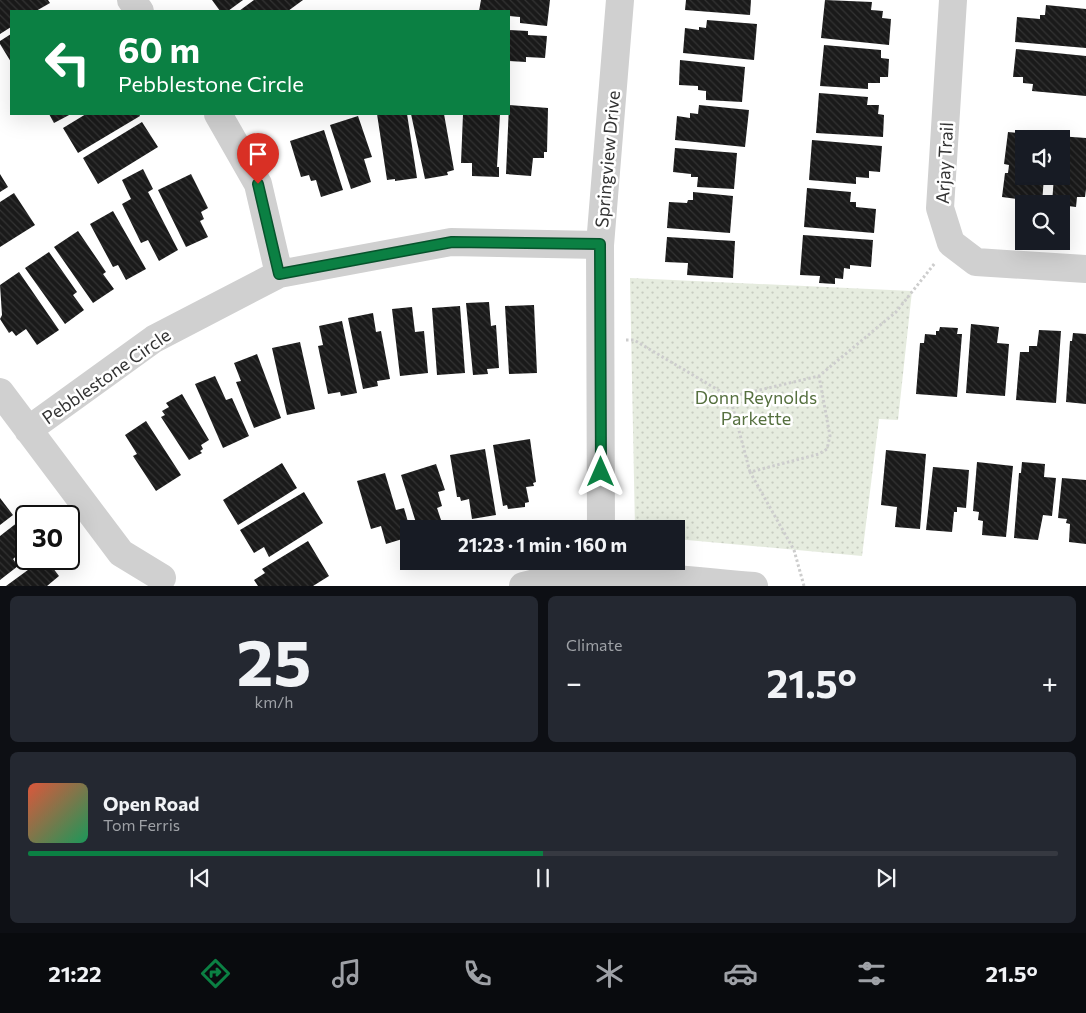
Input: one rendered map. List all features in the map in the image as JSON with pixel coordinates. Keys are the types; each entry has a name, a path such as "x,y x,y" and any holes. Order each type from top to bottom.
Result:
{"street":[{"path":"131,0 139,10"},
{"name":"Springview Drive","path":"601,520 600,244 620,0"},
{"name":"Arjay Trail","path":"951,243 940,208 953,0"},
{"path":"219,115 258,184 279,274"},
{"name":"Pebblestone Circle","path":"0,392 28,430 154,339 279,274 452,242 600,244"},
{"path":"951,243 976,262 1086,269"},
{"path":"28,430 121,553 162,578"},
{"path":"523,586 591,570"},
{"path":"618,570 754,586"}],"path":[{"path":"600,340 634,340 730,397 819,376 896,312 951,243"},
{"path":"750,472 819,454 827,449 830,436 819,376"},
{"path":"730,397 750,472 794,550 804,586"}],"green space":[{"name":"Donn Reynolds Parkette","path":"630,278 912,291 898,420 879,419 862,556 685,540 685,520 635,520"}],"building":[{"path":"0,0 48,0 50,3 38,10 10,10 10,28 0,34"},
{"path":"212,0 243,0 229,10 219,10"},
{"path":"254,0 303,0 289,10 240,10"},
{"path":"481,0 550,0 547,26 520,23 520,17 510,16 510,10 479,10"},
{"path":"686,0 751,0 750,15 685,10"},
{"path":"825,0 872,2 871,10 883,11 882,18 891,19 889,45 821,38"},
{"path":"1046,5 1086,9 1086,48 1015,42 1017,17 1040,19 1040,15 1045,15"},
{"path":"707,20 757,24 754,60 683,53 685,28 699,30 699,27 706,28"},
{"path":"510,30 528,31 528,35 547,36 545,58 526,57 526,62 510,61"},
{"path":"10,35 10,60 0,44 0,41"},
{"path":"824,45 881,50 881,58 889,59 888,77 880,77 880,83 868,83 868,89 820,86"},
{"path":"1016,49 1086,56 1086,96 1032,91 1033,84 1023,83 1023,77 1013,77"},
{"path":"680,60 745,67 742,102 706,100 706,91 698,90 698,86 679,85"},
{"path":"819,93 868,97 867,105 879,105 878,114 884,115 883,137 816,133"},
{"path":"510,105 548,108 547,152 544,152 544,158 533,158 531,176 506,174"},
{"path":"699,105 749,110 745,147 675,140 677,116 690,118 690,113 698,114"},
{"path":"50,115 69,115 54,123"},
{"path":"84,115 140,116 78,153 63,128"},
{"path":"377,115 407,115 417,178 395,181 395,179 387,180"},
{"path":"411,115 444,115 454,170 447,172 448,175 425,179"},
{"path":"463,115 500,115 497,167 499,167 499,177 472,176 472,163 461,163"},
{"path":"358,116 372,157 364,159 371,182 351,189 330,125"},
{"path":"142,122 158,147 98,184 83,158"},
{"path":"324,130 343,190 321,197 316,180 311,181 309,175 301,177 290,141"},
{"path":"1008,132 1015,133 1015,185 1043,185 1043,195 1015,195 1015,199 1002,197 1005,173 1008,173 1009,165 1004,164"},
{"path":"1070,137 1086,138 1085,197 1077,197 1076,207 1070,206 1070,195 1053,195 1053,185 1070,185"},
{"path":"812,140 882,146 880,172 869,171 869,178 856,177 856,184 809,180"},
{"path":"675,148 737,153 734,189 697,187 698,177 691,177 691,174 673,172"},
{"path":"143,169 153,189 148,192 178,250 159,261 148,240 141,243 122,204 131,199 122,180"},
{"path":"0,174 8,187 0,192"},
{"path":"191,174 208,208 201,212 204,219 200,221 208,237 186,247 158,190"},
{"path":"807,188 851,192 850,202 856,202 856,207 876,209 874,233 804,227"},
{"path":"693,192 733,196 730,233 667,228 669,202 687,203 688,200 693,200"},
{"path":"14,193 35,225 0,247 0,202"},
{"path":"113,211 146,269 126,280 118,265 113,267 90,224"},
{"path":"78,231 106,272 103,274 114,289 93,303 54,247"},
{"path":"803,235 873,240 871,267 850,265 850,269 844,268 843,279 835,278 835,284 819,283 820,276 800,275"},
{"path":"667,237 735,241 733,278 687,275 688,263 665,262"},
{"path":"49,252 77,292 73,295 84,310 65,324 25,268"},
{"path":"19,272 59,330 37,345 26,329 16,336 12,331 9,333 0,319 2,315 0,285"},
{"path":"489,302 491,326 496,325 499,368 487,369 488,374 473,375 466,303"},
{"path":"534,305 537,373 509,374 505,306"},
{"path":"460,306 465,373 437,375 432,308"},
{"path":"412,307 415,332 424,331 428,373 400,376 392,309"},
{"path":"373,313 376,332 381,331 390,379 377,381 378,386 363,389 348,318"},
{"path":"342,321 357,393 341,396 340,392 328,394 318,346 323,345 319,326"},
{"path":"971,324 999,327 997,343 1009,344 1005,396 966,393"},
{"path":"940,327 958,328 957,334 962,334 957,397 916,394 920,343 924,343 925,334 936,335 936,331 939,331"},
{"path":"1039,330 1061,331 1056,403 1016,400 1020,352 1029,352 1029,346 1037,346"},
{"path":"1073,333 1086,334 1086,404 1066,402 1070,341 1072,341"},
{"path":"300,342 315,409 287,415 272,348"},
{"path":"257,354 281,418 254,428 236,382 241,381 234,363"},
{"path":"215,376 226,400 232,398 249,436 223,448 195,384"},
{"path":"182,394 209,440 201,445 203,449 200,451 202,453 189,460 161,417 165,415 162,411 169,407 166,403"},
{"path":"146,421 181,475 156,491 133,456 137,454 125,435"},
{"path":"530,439 536,482 533,483 534,486 526,487 529,502 525,503 525,507 508,509 507,505 503,506 493,445"},
{"path":"485,449 496,515 472,519 469,499 461,501 460,497 457,497 450,455"},
{"path":"886,450 926,454 920,529 895,527 897,507 881,505"},
{"path":"977,462 1013,466 1006,537 982,535 983,521 978,520 979,512 973,511"},
{"path":"1022,462 1045,464 1044,477 1056,478 1052,516 1043,515 1038,540 1014,538 1019,473 1021,473"},
{"path":"282,463 297,488 238,525 223,500"},
{"path":"436,464 445,490 438,492 442,506 437,508 441,520 415,520 401,475"},
{"path":"933,467 969,470 966,508 957,507 957,512 954,512 952,532 926,530"},
{"path":"385,473 396,510 404,508 407,520 400,520 400,540 386,544 381,526 371,529 357,481"},
{"path":"1062,478 1086,480 1086,544 1069,542 1070,524 1066,523 1067,519 1058,518"},
{"path":"304,492 323,523 269,557 264,547 254,553 240,530"},
{"path":"0,498 13,515 0,525"},
{"path":"15,524 15,557 13,559 15,568 0,580 0,536"},
{"path":"308,541 329,576 313,586 258,586 254,580 265,573 262,569"},
{"path":"28,570 54,570 59,576 47,586 6,586"}],"route":[{"path":"258,184 279,274 452,242 600,244 601,472"}]}
